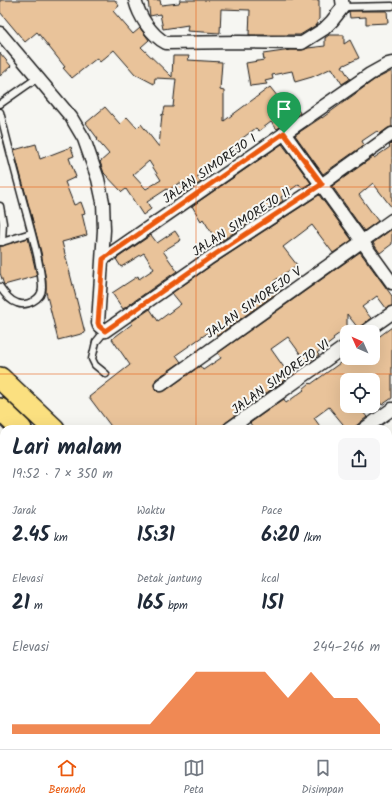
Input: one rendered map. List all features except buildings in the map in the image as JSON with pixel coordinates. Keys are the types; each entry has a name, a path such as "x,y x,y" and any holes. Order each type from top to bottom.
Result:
{"highway":[{"path":"0,378 50,425"},
{"path":"0,409 17,425"}],"street":[{"path":"135,0 142,17 152,31 166,43 302,43 324,29 332,21 342,3"},
{"path":"0,33 37,78 53,94 71,117 84,138 98,179 103,202 103,259 98,323 99,326 105,331"},
{"name":"JALAN SIMOREJO I","path":"103,259 370,74 388,64 392,64"},
{"path":"284,133 392,282"},
{"name":"JALAN SIMOREJO II","path":"105,331 208,259 322,184 392,134"},
{"name":"JALAN SIMOREJO V","path":"161,385 392,220"},
{"path":"375,325 392,313"},
{"name":"JALAN SIMOREJO VI","path":"235,425 340,350"},
{"path":"370,425 392,409"}],"lane":[{"path":"342,3 392,6"},
{"path":"0,104 37,78"},
{"path":"0,112 38,259 42,288 41,294 34,301 22,305 12,301 0,287"},
{"path":"0,206 3,223 1,242 31,233"},
{"path":"105,331 96,342 92,359 95,365 106,374"}],"route":[{"path":"284,133 322,184 208,259 105,331 102,329 98,323 103,259 284,133"}]}
